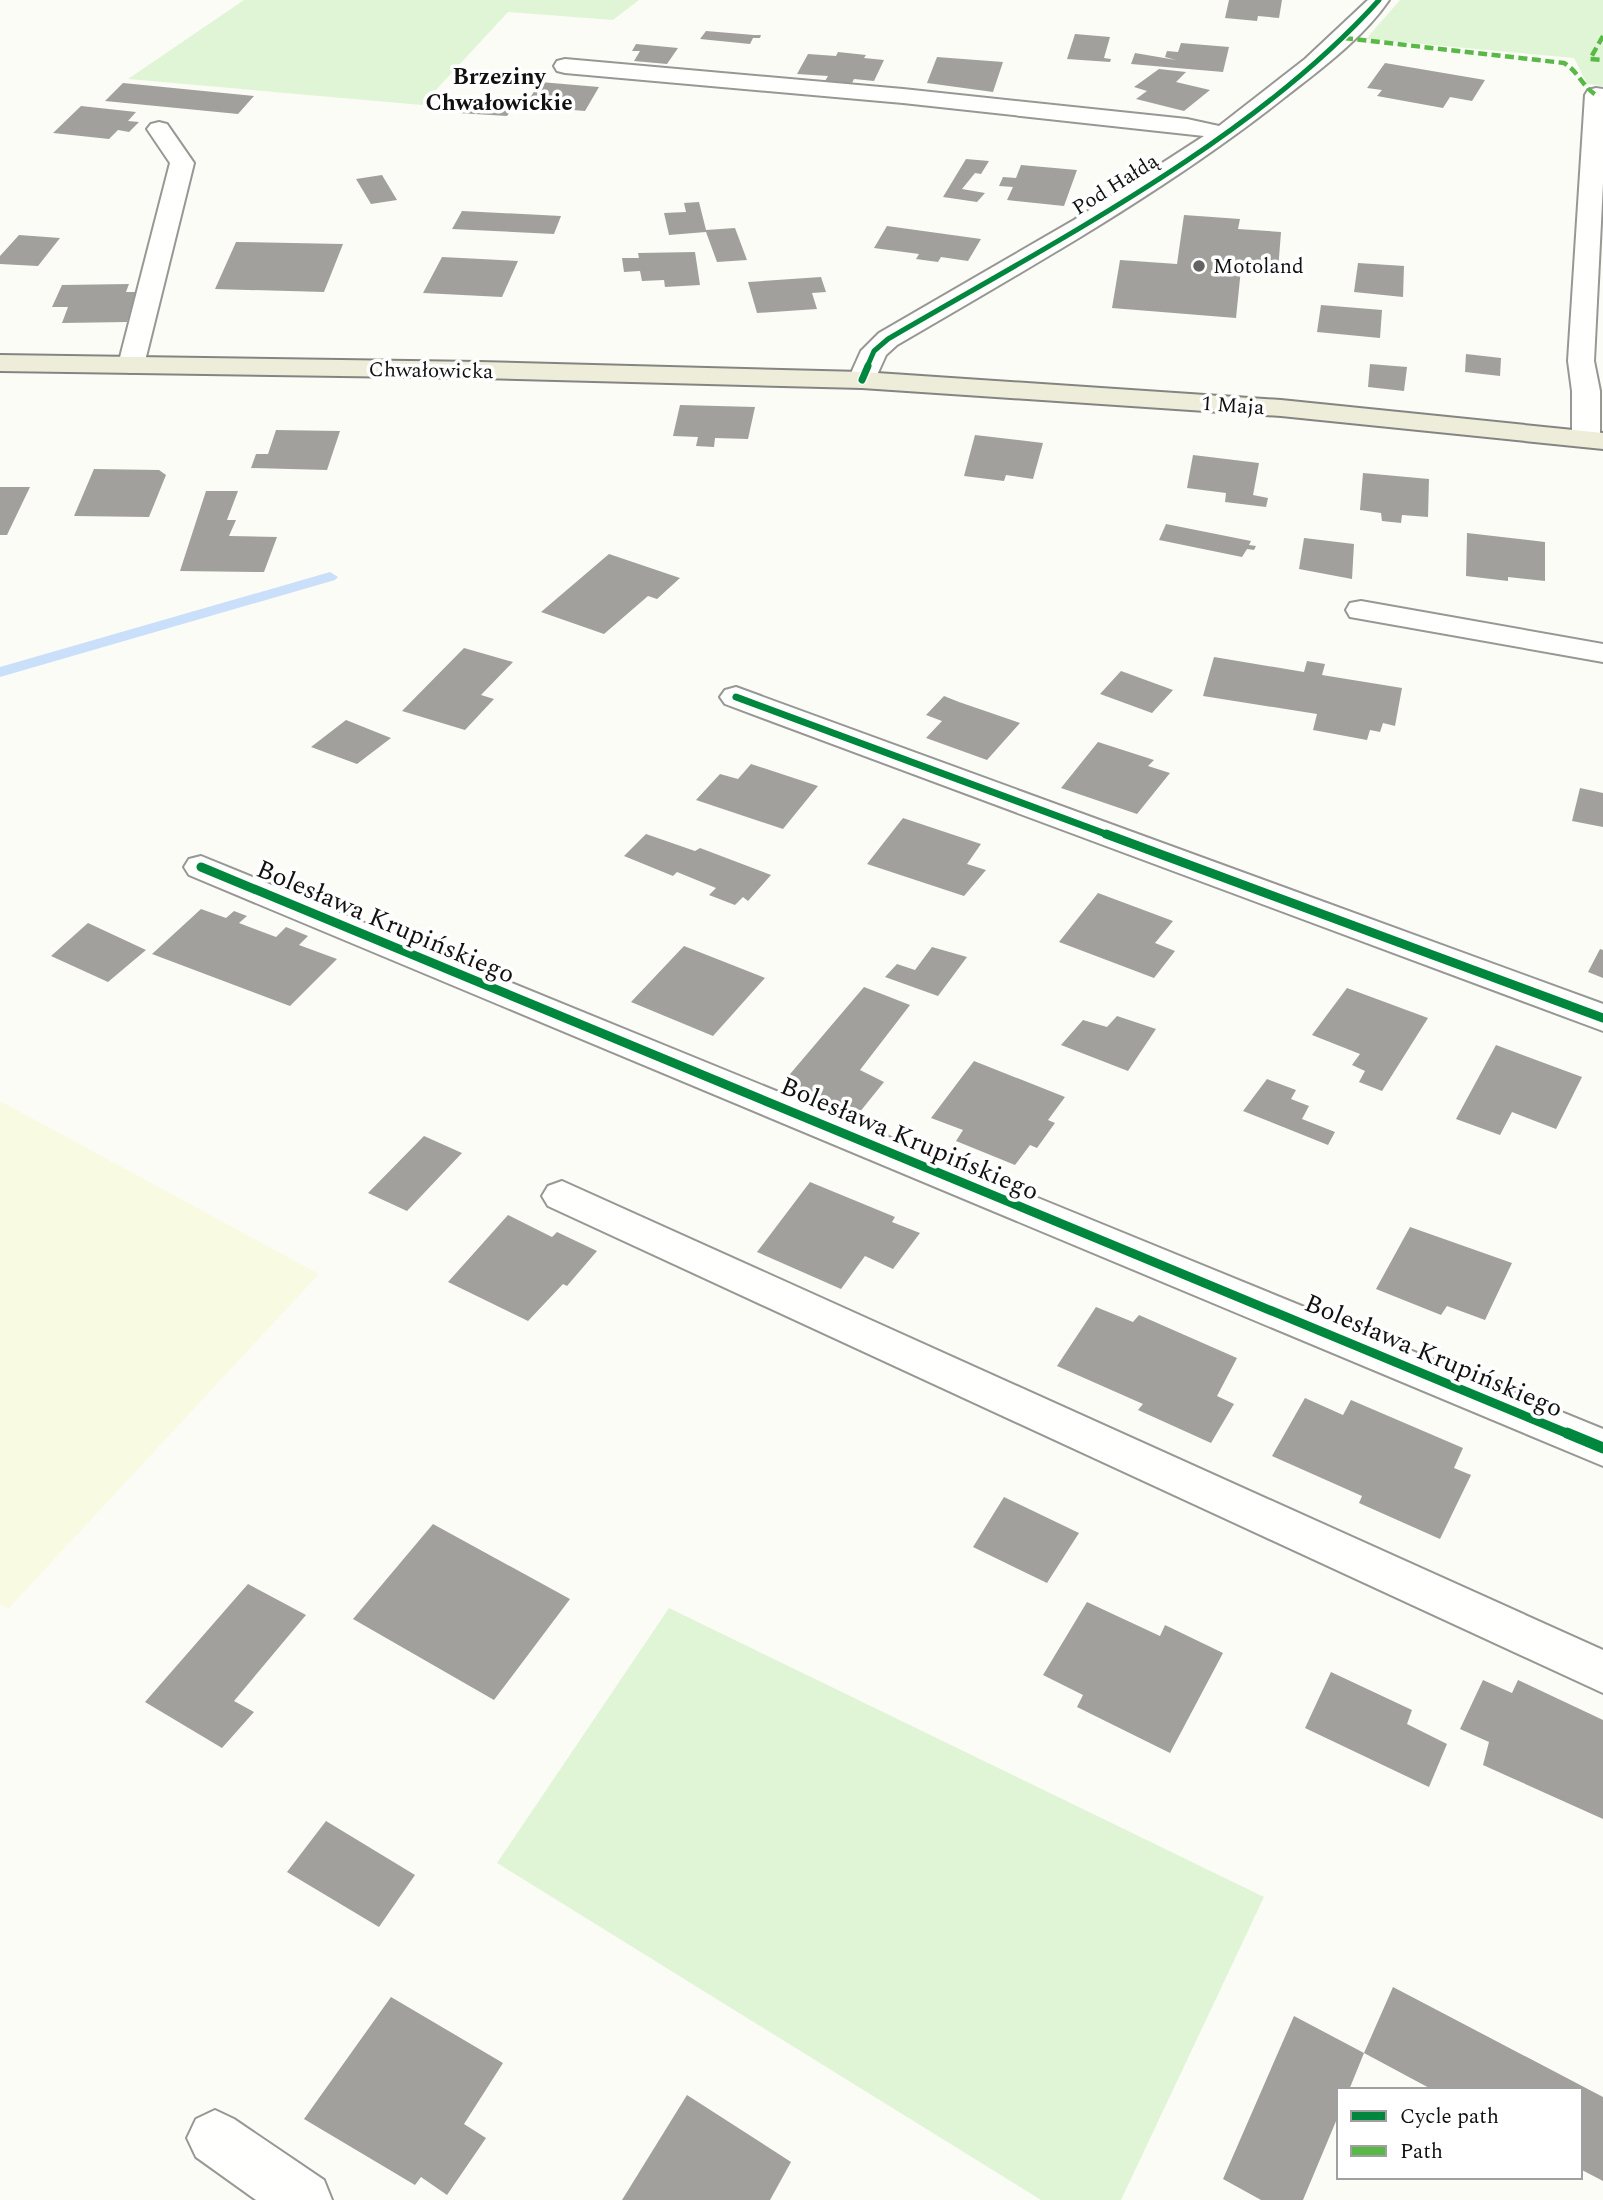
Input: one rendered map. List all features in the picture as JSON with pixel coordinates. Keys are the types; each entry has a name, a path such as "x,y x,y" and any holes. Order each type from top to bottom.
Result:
{"main road":[{"name":"Chwałowicka","path":"0,363 862,380"},
{"name":"1 Maja","path":"862,380 1281,408 1595,440"}],"street":[{"name":"Pod Hałdą","path":"862,380 874,351 888,339 1130,197 1225,134 1323,57 1379,0"},
{"path":"565,66 971,103 1187,126 1225,134"},
{"path":"1595,440 1586,391 1592,362 1596,95 1603,96"},
{"path":"131,365 182,163 159,129"},
{"path":"1361,610 1603,653"},
{"path":"736,697 1603,1018"},
{"name":"Bolesława Krupińskiego","path":"201,867 1603,1448"},
{"path":"562,1196 1603,1672"},
{"path":"215,2138 304,2200"}],"green space":[{"path":"244,0 639,0 613,20 508,12 422,105 128,79"},
{"path":"1400,0 1603,0 1603,86 1587,84 1574,58 1366,39"},
{"path":"0,1101 319,1274 8,1609 0,1604"},
{"path":"669,1608 1264,1897 1121,2200 1041,2200 497,1863"}],"building":[{"path":"1229,0 1282,0 1279,18 1258,16 1257,21 1225,18"},
{"path":"706,31 761,35 760,38 753,38 750,44 700,39"},
{"path":"1075,34 1110,37 1104,58 1111,59 1110,62 1067,59"},
{"path":"1181,43 1229,47 1223,72 1131,64 1135,53 1176,60 1165,57 1167,51 1178,52"},
{"path":"636,44 678,48 667,64 634,61 640,51 632,51"},
{"path":"838,52 884,60 874,81 825,81 828,76 797,74 808,54 836,56"},
{"path":"937,57 1003,62 993,92 927,83"},
{"path":"1385,63 1485,80 1472,101 1450,97 1443,108 1377,96 1382,90 1367,88"},
{"path":"1159,69 1186,72 1176,82 1210,90 1184,111 1136,99 1147,91 1134,87"},
{"path":"540,82 599,87 585,111 525,106"},
{"path":"123,83 254,96 238,114 105,101"},
{"path":"468,98 517,102 507,116 458,113"},
{"path":"81,106 136,112 128,121 139,122 129,132 118,130 109,139 53,133"},
{"path":"966,159 989,161 981,174 975,173 962,189 985,193 977,202 943,197"},
{"path":"1021,165 1077,170 1064,206 1007,200 1013,187 999,186 1003,177 1016,178"},
{"path":"382,175 397,200 371,204 356,179"},
{"path":"699,202 706,230 735,228 747,260 717,262 706,232 669,235 664,213 686,212 684,203"},
{"path":"462,211 561,216 554,234 452,229"},
{"name":"Motoland","path":"1184,215 1240,219 1238,229 1281,232 1278,271 1241,269 1236,318 1112,308 1120,260 1177,264"},
{"path":"887,226 981,239 968,261 941,257 938,262 916,259 919,254 874,248"},
{"path":"19,235 60,238 38,266 0,264 0,256"},
{"path":"236,242 343,244 324,292 215,289"},
{"path":"695,252 700,285 665,287 664,280 642,281 640,271 624,272 622,258 639,258 638,253"},
{"path":"442,257 518,261 502,297 423,293"},
{"path":"1358,263 1404,266 1403,297 1354,292"},
{"path":"821,277 826,292 812,293 817,309 757,313 748,282"},
{"path":"129,284 126,292 139,292 127,322 62,323 68,307 52,307 62,285"},
{"path":"1321,305 1382,310 1380,338 1317,332"},
{"path":"1466,354 1501,358 1500,376 1465,372"},
{"path":"1370,364 1407,367 1404,391 1368,387"},
{"path":"680,405 755,407 748,439 715,438 714,447 696,446 698,437 673,436"},
{"path":"276,430 340,431 327,470 251,468 256,454 268,454"},
{"path":"975,435 1043,443 1033,479 1006,475 1004,481 964,476"},
{"path":"1193,455 1259,463 1253,495 1268,498 1266,507 1225,502 1226,493 1187,488"},
{"path":"94,469 159,470 166,475 149,517 74,516"},
{"path":"1363,473 1429,479 1428,517 1402,515 1401,523 1382,521 1381,513 1360,510"},
{"path":"0,487 30,487 7,535 0,535"},
{"path":"206,491 238,491 227,520 236,520 229,536 277,537 264,572 180,571"},
{"path":"1166,524 1251,541 1249,545 1256,546 1254,550 1247,549 1242,557 1159,540"},
{"path":"1467,533 1545,542 1545,581 1508,577 1508,581 1466,576"},
{"path":"1304,538 1354,544 1352,579 1299,569"},
{"path":"609,554 680,578 657,599 648,596 604,634 541,612"},
{"path":"464,648 513,662 481,695 494,699 465,730 402,711"},
{"path":"1214,657 1304,672 1307,661 1325,664 1322,675 1402,688 1395,726 1383,723 1380,732 1370,730 1367,740 1313,730 1317,714 1203,696"},
{"path":"1121,671 1173,690 1152,713 1100,694"},
{"path":"944,696 1020,723 987,760 926,738 942,721 926,715"},
{"path":"346,720 391,738 357,764 311,747"},
{"path":"1098,742 1154,760 1148,766 1170,773 1137,814 1061,788"},
{"path":"751,764 818,786 783,829 696,800 720,774 738,779"},
{"path":"1580,788 1603,793 1603,827 1572,821"},
{"path":"903,818 981,844 967,864 986,870 964,896 867,864"},
{"path":"646,834 695,851 700,848 771,875 748,901 743,897 735,905 709,895 716,888 677,872 673,876 624,856"},
{"path":"1098,893 1173,921 1155,943 1175,951 1154,978 1059,942"},
{"path":"201,909 226,918 234,911 247,916 239,923 276,937 286,927 308,936 299,945 337,959 290,1006 152,954"},
{"path":"88,923 146,950 108,982 51,956"},
{"path":"684,946 765,978 713,1036 631,1002"},
{"path":"932,947 967,957 938,996 885,977 897,964 915,970"},
{"path":"1600,949 1603,950 1603,978 1588,972"},
{"path":"864,987 910,1005 860,1070 884,1082 859,1113 785,1080"},
{"path":"1347,988 1428,1018 1382,1091 1359,1082 1365,1071 1352,1065 1360,1054 1312,1035"},
{"path":"1117,1016 1156,1029 1128,1071 1061,1045 1083,1020 1107,1027"},
{"path":"1496,1045 1582,1077 1556,1129 1512,1112 1500,1135 1456,1119"},
{"path":"974,1061 1065,1097 1048,1120 1055,1123 1037,1148 1030,1145 1015,1165 956,1141 963,1130 931,1118"},
{"path":"1267,1079 1296,1090 1291,1099 1309,1106 1302,1119 1335,1132 1328,1145 1243,1111"},
{"path":"424,1136 462,1153 407,1211 368,1193"},
{"path":"810,1182 895,1217 892,1222 920,1233 893,1269 865,1256 841,1289 757,1252"},
{"path":"508,1215 552,1237 557,1232 597,1251 567,1286 563,1284 528,1321 448,1282"},
{"path":"1410,1227 1512,1263 1485,1320 1447,1306 1441,1315 1376,1289"},
{"path":"1096,1307 1133,1322 1139,1315 1237,1358 1217,1396 1234,1404 1211,1443 1138,1410 1143,1404 1057,1366"},
{"path":"1305,1398 1343,1415 1351,1400 1463,1448 1454,1468 1471,1475 1440,1539 1359,1503 1362,1496 1272,1456"},
{"path":"1004,1497 1079,1533 1047,1583 973,1547"},
{"path":"433,1524 570,1599 494,1700 353,1619"},
{"path":"248,1584 306,1615 234,1701 254,1712 222,1748 145,1702"},
{"path":"1087,1602 1160,1636 1165,1625 1223,1653 1170,1753 1077,1707 1083,1695 1043,1675"},
{"path":"1331,1672 1412,1710 1407,1724 1447,1744 1429,1787 1305,1728"},
{"path":"1483,1680 1512,1693 1518,1680 1603,1720 1603,1819 1483,1765 1489,1742 1460,1729"},
{"path":"326,1821 415,1875 379,1927 287,1872"},
{"path":"1393,1987 1603,2097 1603,2181 1582,2170 1582,2088 1429,2088 1364,2053"},
{"path":"391,1997 503,2063 464,2124 486,2138 447,2195 421,2177 415,2185 304,2119"},
{"path":"1294,2016 1364,2053 1350,2088 1337,2088 1337,2119 1303,2200 1261,2200 1223,2179"},
{"path":"687,2095 791,2162 770,2200 622,2200"}],"waterway":[{"path":"0,672 330,577"}],"marked path":[{"path":"1603,36 1590,59 1603,60"},
{"path":"1344,38 1564,63 1574,69 1582,86 1596,95"}],"cycle path":[{"path":"862,380 874,351 888,339 1083,225 1178,165 1298,76 1340,40 1379,0"},
{"path":"736,697 1603,1018"},
{"path":"201,867 1603,1448"}],"place":[{"name":"Motoland","path":"1199,266"}],"district":[{"name":"Brzeziny Chwałowickie","path":"499,89"}]}
